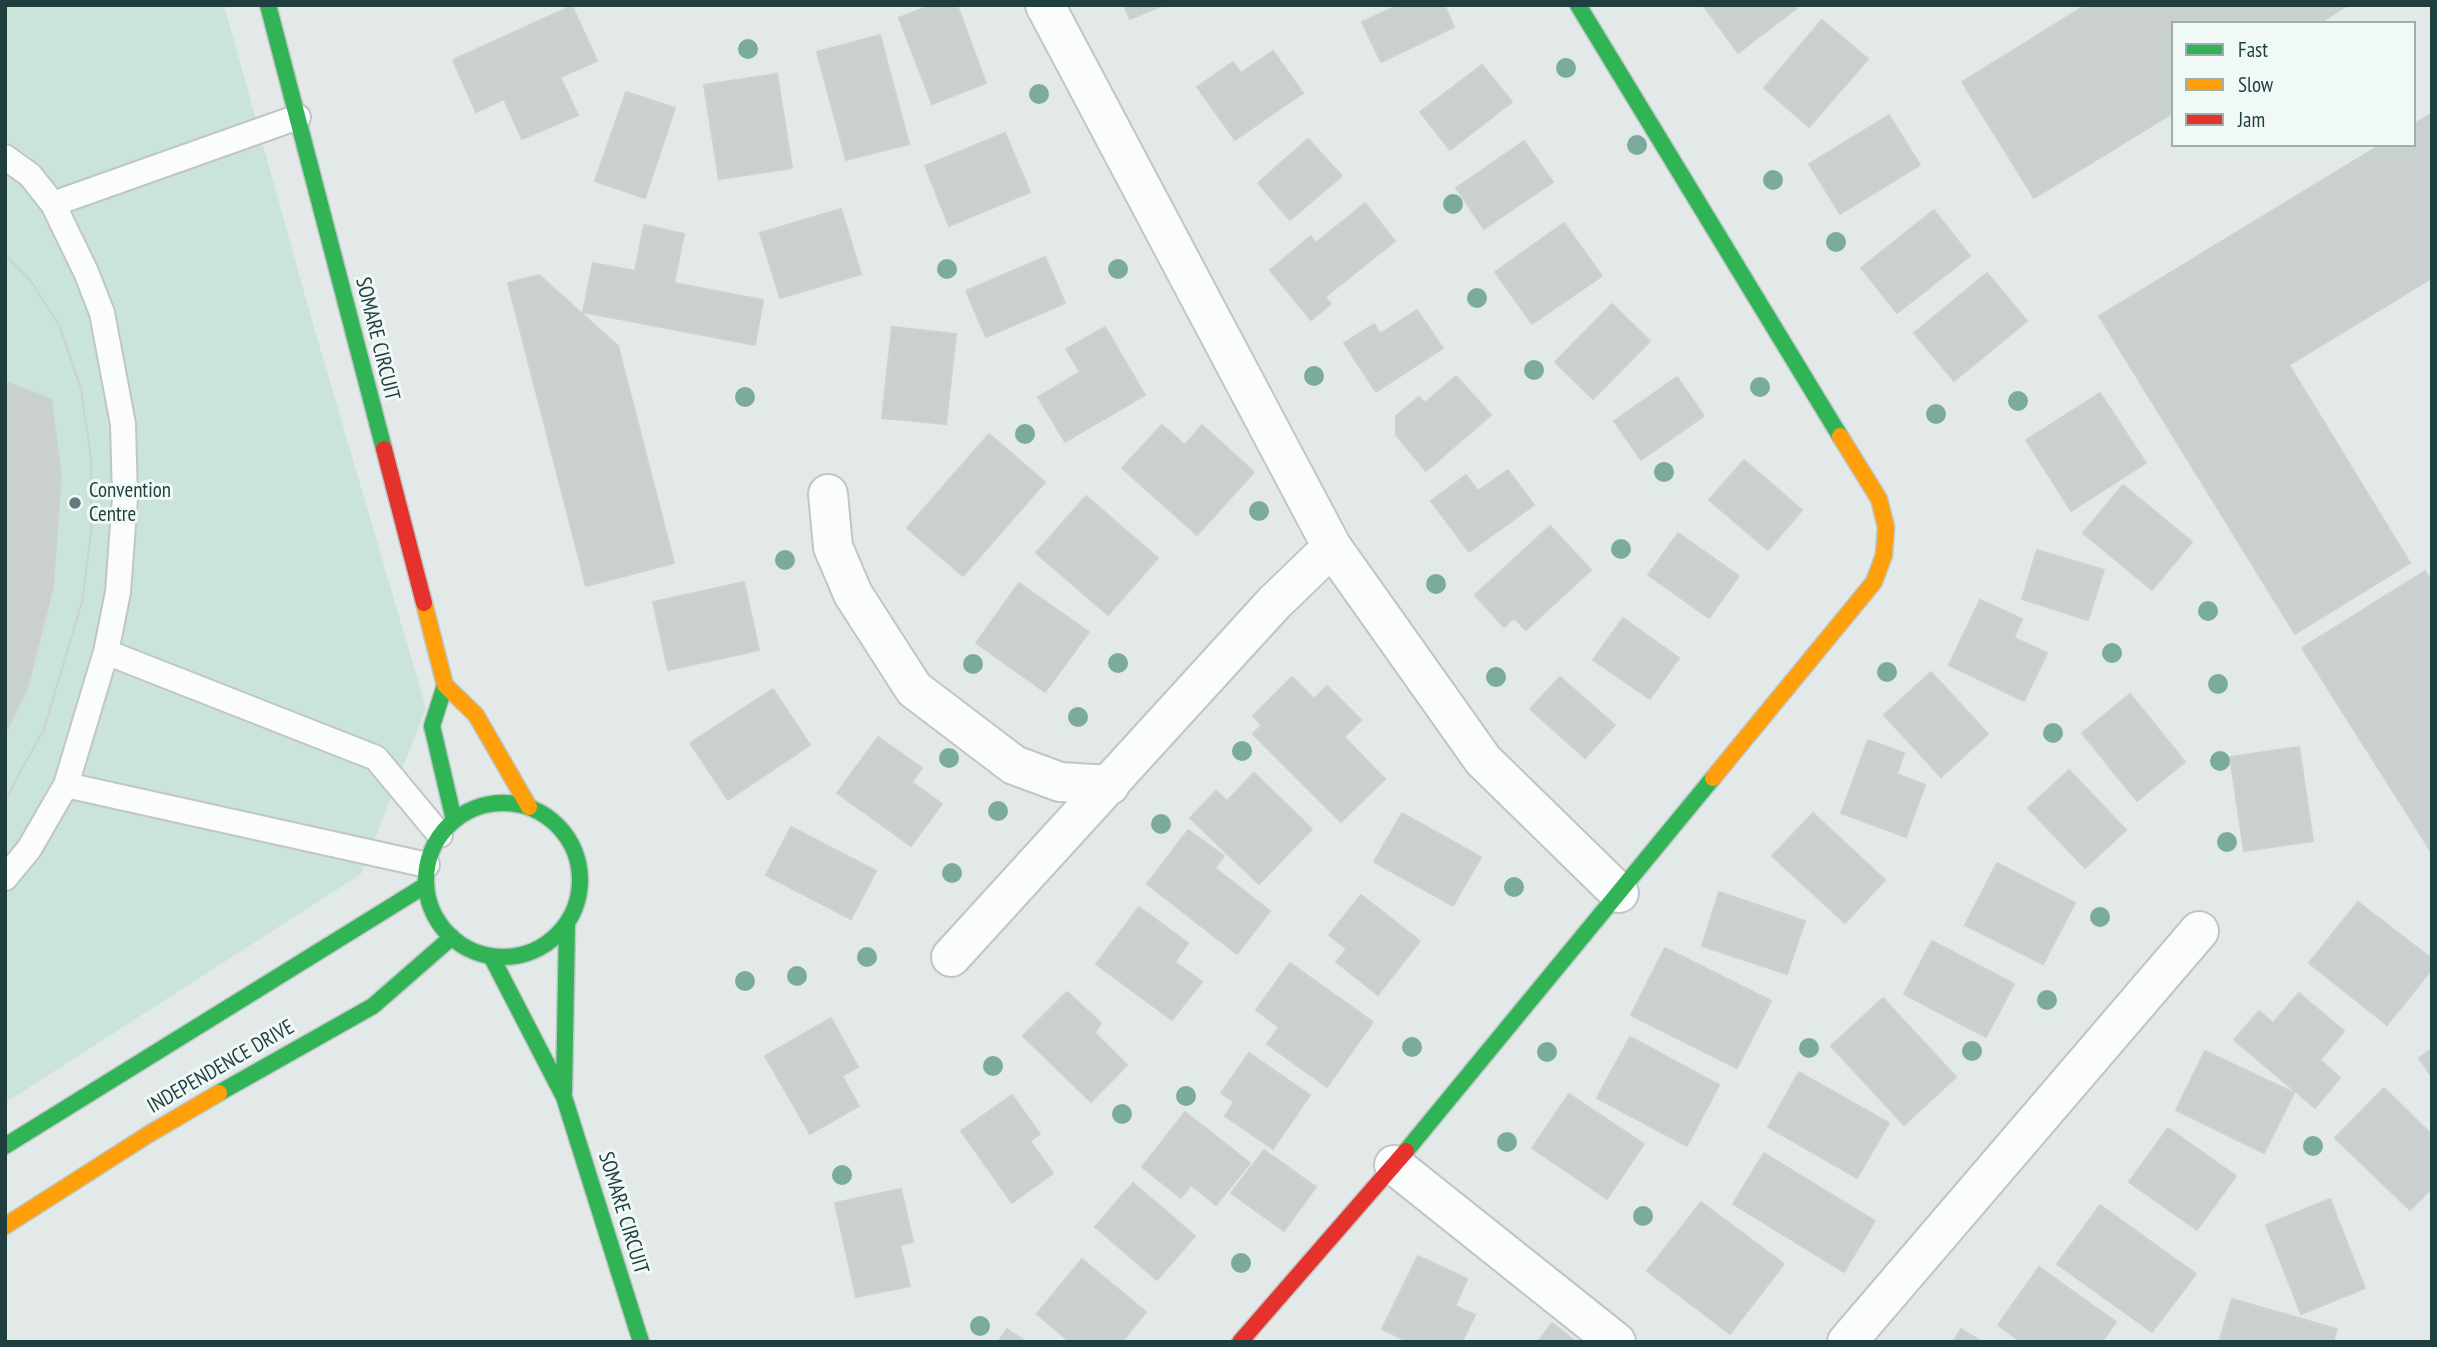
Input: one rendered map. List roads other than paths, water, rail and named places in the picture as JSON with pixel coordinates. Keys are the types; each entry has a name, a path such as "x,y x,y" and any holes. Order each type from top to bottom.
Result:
{"street":[{"name":"SOMARE CIRCUIT","path":"268,5 445,685"},
{"path":"1045,5 1332,547 1483,760 1619,892"},
{"path":"1240,1342 1394,1165 1874,582 1884,555 1886,527 1879,499 1578,5"},
{"path":"828,494 833,547 853,594 914,689 1014,765 1060,782 1110,785"},
{"path":"951,957 1274,603 1332,547"},
{"path":"447,827 432,726 445,685 476,715 529,807"},
{"path":"509,803 529,807 547,816 562,829 576,856 581,886 577,905 567,923 552,940 534,951 513,956 491,956 470,949 438,923 430,905 426,875 447,827 471,810 489,804 509,803"},
{"path":"5,1146 426,875"},
{"name":"SOMARE CIRCUIT","path":"564,1097 567,923"},
{"path":"1846,1342 2199,931"},
{"name":"INDEPENDENCE DRIVE","path":"5,1226 149,1134 373,1006 452,937"},
{"name":"SOMARE CIRCUIT","path":"491,956 564,1097 641,1342"},
{"path":"1394,1165 1616,1342"}],"lane":[{"path":"52,204 298,117"},
{"path":"5,157 30,175 52,204 86,272 102,313 123,424 125,498 118,592 106,652 66,785 29,849 5,878"},
{"path":"106,652 376,758 447,827"},
{"path":"66,785 426,875"}],"place":[{"name":"Convention Centre","path":"75,503"}]}
